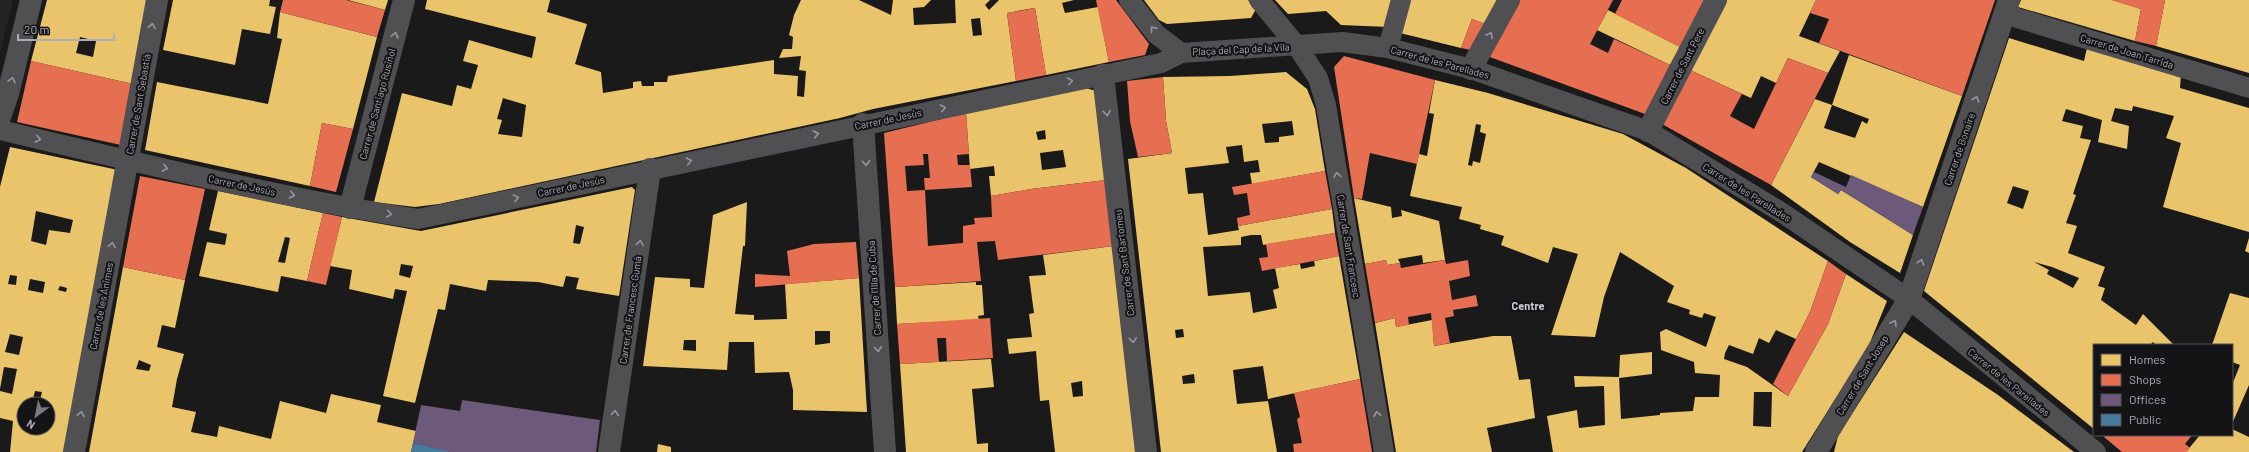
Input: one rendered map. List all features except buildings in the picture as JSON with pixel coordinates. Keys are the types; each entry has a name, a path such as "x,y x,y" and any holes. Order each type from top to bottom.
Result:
{"street":[{"path":"0,117 8,94 31,0"},
{"name":"Carrer de Sant Sebastià","path":"128,160 157,0"},
{"name":"Carrer de Santiago Rusiñol","path":"350,208 404,0"},
{"path":"1129,0 1156,34 1181,53"},
{"name":"Carrer de Sant Francesc","path":"1259,0 1297,46 1318,78 1326,105 1384,452"},
{"path":"1388,48 1401,0"},
{"path":"1471,69 1509,0"},
{"name":"Carrer de Sant Pere","path":"1648,131 1716,0"},
{"name":"Carrer de Joan Tarrida","path":"2007,7 2249,88"},
{"name":"Carrer de Bonaire","path":"1908,299 2007,7"},
{"name":"Plaça del Cap de la Vila","path":"1143,67 1161,63 1181,53 1342,42"},
{"name":"Carrer de les Parellades","path":"1342,42 1388,48 1471,69 1648,131 1781,212 1908,299 2096,452"},
{"name":"Carrer de Jesús","path":"0,130 128,160 350,208 418,219 863,124 1143,67"},
{"name":"Carrer de Sant Bartomeu","path":"1103,74 1146,452"},
{"name":"Carrer de l'Illa de Cuba","path":"863,124 885,452"},
{"name":"Carrer de les Ànimes","path":"74,452 128,160"},
{"name":"Carrer de Francesc Gumà","path":"609,452 650,169"},
{"name":"Carrer de Sant Josep","path":"1816,452 1908,299"}],"shaded area":[{"path":"0,0 13,0 0,53"}],"district":[{"name":"Centre","path":"1528,306"}]}
